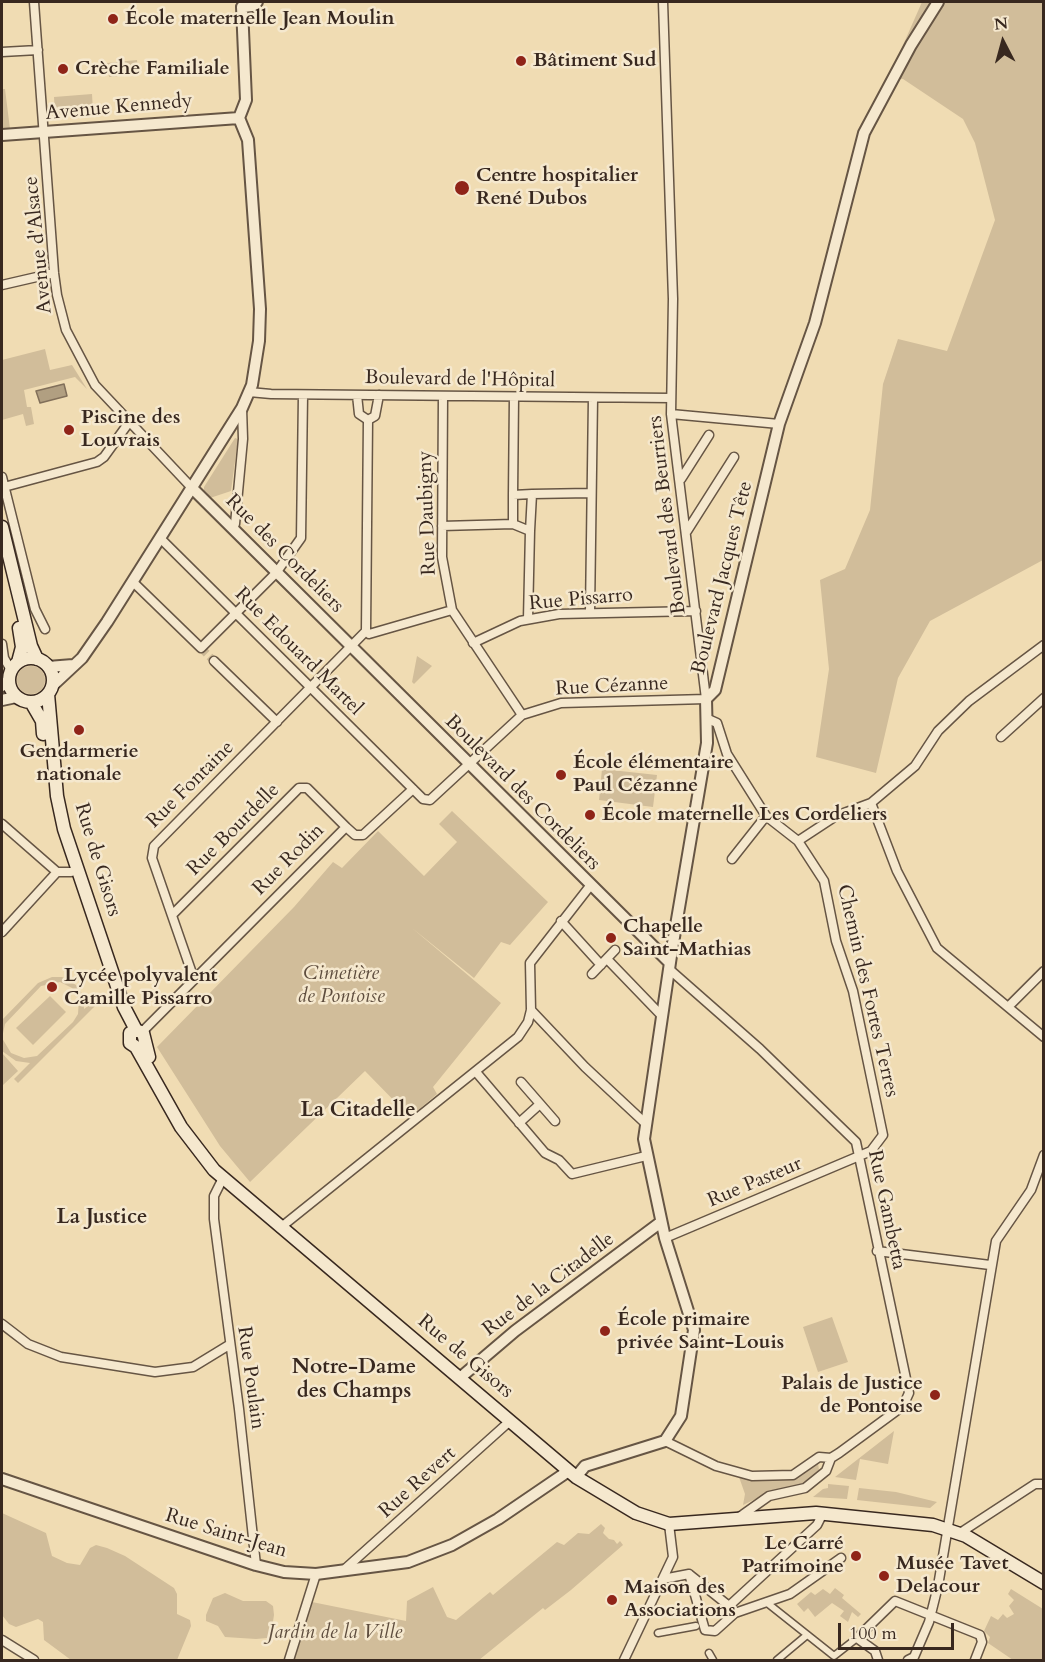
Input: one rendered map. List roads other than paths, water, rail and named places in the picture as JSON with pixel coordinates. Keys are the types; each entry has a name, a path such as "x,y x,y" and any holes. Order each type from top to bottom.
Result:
{"main road":[{"path":"2,527 37,659 48,667 53,680 50,690 31,702 16,697 10,674 21,638 2,556"},
{"path":"10,674 37,659"},
{"name":"Rue de Gisors","path":"50,690 57,796 64,829 124,1007 136,1036"},
{"name":"Rue de Gisors","path":"31,702 42,721 53,813 115,1004 136,1036 164,1087 224,1178 571,1474 636,1513 669,1524"},
{"path":"669,1524 823,1513 948,1528 1044,1583"}],"street":[{"name":"Avenue d'Alsace","path":"34,2 54,273 61,313 76,352 95,385 192,488"},
{"path":"50,690 82,658 133,582 242,408 249,392 259,341 260,309 248,140 239,118 246,100 240,4 252,6 257,2"},
{"name":"Boulevard des Beurriers","path":"663,2 673,299 671,414 681,479 706,699"},
{"name":"Boulevard Jacques Tête","path":"665,1442 681,1416 694,1330 661,1222 646,1156 645,1123 706,743 708,719 706,699 715,690 779,424 815,323 864,133 911,45 938,2"},
{"path":"2,52 38,50"},
{"name":"Avenue Kennedy","path":"2,135 239,118"},
{"path":"2,285 54,273"},
{"name":"Boulevard de l'Hôpital","path":"249,392 303,395 671,399"},
{"path":"133,582 201,648 276,573 301,538 303,395"},
{"path":"357,395 359,414 368,420"},
{"path":"368,420 375,416 379,395"},
{"name":"Rue Daubigny","path":"443,396 442,526 444,573 452,610 522,716"},
{"path":"513,524 514,397"},
{"path":"590,612 593,398"},
{"path":"232,528 235,524 243,440 242,408"},
{"path":"671,414 779,424"},
{"path":"368,420 366,632 369,634 452,610"},
{"path":"4,487 97,462 104,458 130,421"},
{"path":"681,479 709,435"},
{"path":"687,531 734,457"},
{"path":"2,477 35,609 45,629"},
{"name":"Rue des Cordeliers","path":"192,488 350,646"},
{"path":"513,495 590,493"},
{"path":"528,619 532,494"},
{"path":"442,526 513,524 530,531"},
{"name":"Rue Edouard Martel","path":"160,538 413,789"},
{"path":"24,616 35,609"},
{"name":"Rue Pissarro","path":"473,643 528,619 590,612 696,611"},
{"name":"Rue Fontaine","path":"194,979 152,858 154,846 366,632"},
{"path":"2,644 10,674"},
{"path":"798,841 836,816 872,802 915,766 938,730 969,701 1044,645"},
{"name":"Boulevard des Cordeliers","path":"350,646 669,966"},
{"path":"214,661 277,722"},
{"path":"48,667 74,665"},
{"path":"2,700 16,697"},
{"path":"1001,737 1044,698"},
{"name":"Rue Cézanne","path":"468,763 522,716 561,703 706,699"},
{"name":"Chemin des Fortes Terres","path":"708,719 717,723 727,754 766,816 798,841 824,881 836,941 853,991 883,1135 871,1151 858,1157"},
{"path":"413,789 423,799 430,800 468,763"},
{"name":"Rue Bourdelle","path":"172,915 299,788 307,788 346,827"},
{"name":"Rue Rodin","path":"136,1036 346,827 355,835 363,835 413,789"},
{"path":"872,802 897,871 937,948 1044,1037"},
{"path":"732,859 766,816"},
{"path":"2,824 57,872 71,872"},
{"path":"2,932 57,872"},
{"path":"280,1228 518,1037 528,1022 531,1010 530,963 590,886"},
{"path":"561,921 661,1015"},
{"path":"592,974 615,950"},
{"name":"Rue Gambetta","path":"669,966 760,1049 856,1142 877,1251 909,1393 903,1406 831,1458"},
{"path":"1008,1007 1044,971"},
{"path":"531,1010 585,1067 645,1123"},
{"path":"476,1072 545,1153 560,1160 572,1174 646,1156"},
{"path":"521,1082 555,1121"},
{"path":"519,1123 540,1104"},
{"path":"911,1659 931,1615 948,1528 990,1265 996,1240 1031,1190 1044,1155"},
{"name":"Rue Pasteur","path":"665,1238 858,1157"},
{"name":"Rue Poulain","path":"224,1178 214,1196 214,1219 239,1409 256,1566"},
{"name":"Rue de la Citadelle","path":"460,1377 515,1331 661,1222"},
{"path":"877,1251 990,1265"},
{"path":"2,1324 28,1344 61,1357 155,1372 193,1367 229,1346"},
{"name":"Rue Revert","path":"346,1568 510,1421"},
{"path":"665,1442 716,1466 752,1476 793,1475 819,1457 831,1458 826,1471 805,1488 769,1496 738,1518"},
{"name":"Rue Saint-Jean","path":"2,1479 256,1566 284,1572 316,1574 346,1568 408,1562 452,1545 585,1466 665,1442"},
{"path":"960,1533 1035,1484 1042,1484"},
{"path":"689,1574 705,1630 715,1631 732,1610 817,1525 823,1513"},
{"path":"624,1660 673,1557 669,1524"},
{"path":"732,1610 790,1594 841,1558"},
{"path":"289,1660 316,1574"},
{"path":"663,1579 689,1574"},
{"path":"689,1574 732,1610"},
{"path":"766,1602 834,1656 857,1638 895,1601 980,1635 982,1642 975,1660"},
{"path":"658,1633 696,1626"},
{"path":"777,1660 807,1635"},
{"path":"857,1638 875,1651 878,1660"},
{"path":"2,1640 34,1660"},
{"path":"709,1653 713,1660"}],"tunnel":[{"path":"201,648 214,661"}],"place":[{"name":"École maternelle Jean Moulin","path":"113,19"},
{"name":"Bâtiment Sud","path":"521,61"},
{"name":"Crèche Familiale","path":"63,69"},
{"name":"Centre hospitalier René Dubos","path":"462,188"},
{"name":"Piscine des Louvrais","path":"69,430"},
{"name":"Gendarmerie nationale","path":"79,730"},
{"name":"École élémentaire Paul Cézanne","path":"561,775"},
{"name":"École maternelle Les Cordeliers","path":"590,815"},
{"name":"Chapelle Saint-Mathias","path":"611,938"},
{"name":"Lycée polyvalent Camille Pissarro","path":"52,987"},
{"name":"École primaire privée Saint-Louis","path":"605,1331"},
{"name":"Palais de Justice de Pontoise","path":"935,1395"},
{"name":"Le Carré Patrimoine","path":"856,1556"},
{"name":"Musée Tavet Delacour","path":"884,1576"},
{"name":"Maison des Associations","path":"612,1600"}],"district":[{"name":"La Citadelle","path":"358,1111"},
{"name":"La Justice","path":"102,1218"},
{"name":"Notre-Dame des Champs","path":"354,1380"}],"park label":[{"name":"Cimetière de Pontoise","path":"341,986"},
{"name":"Jardin de la Ville","path":"335,1633"}]}
